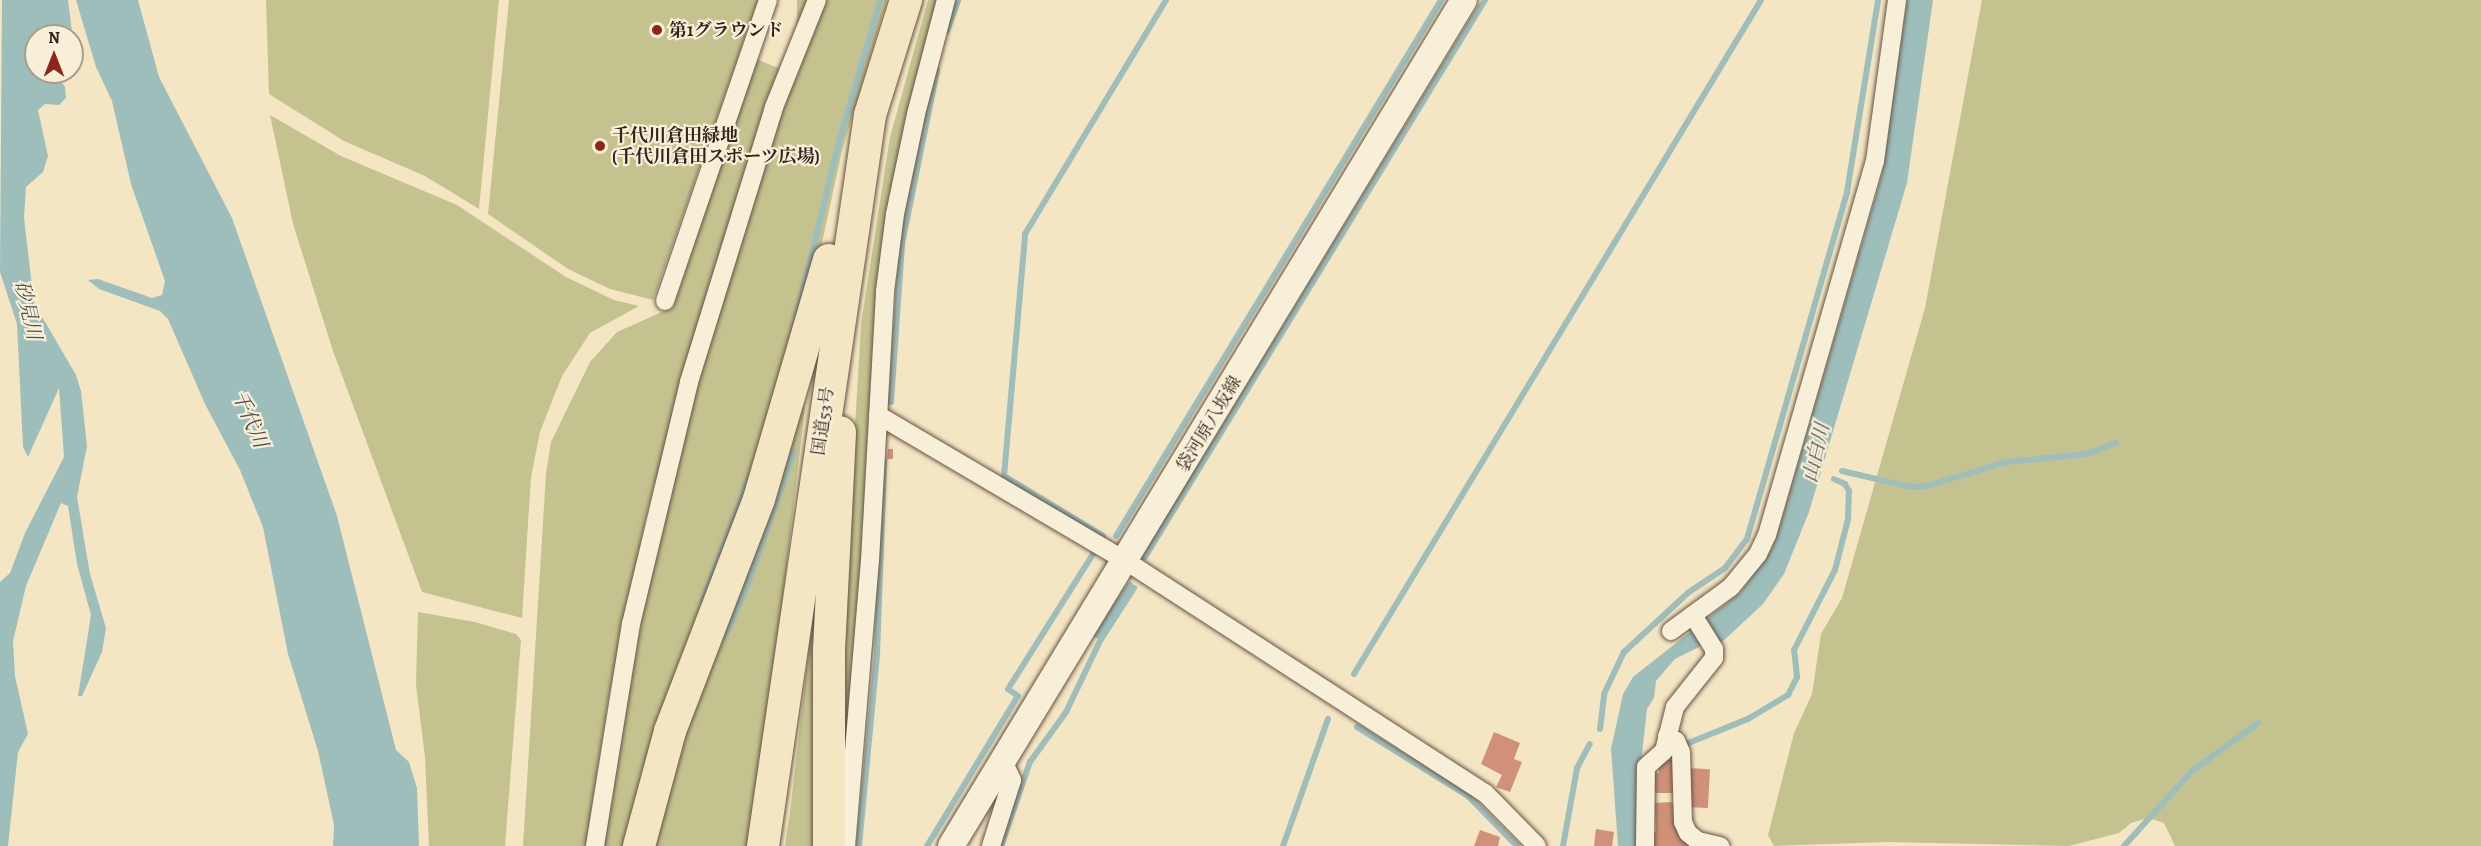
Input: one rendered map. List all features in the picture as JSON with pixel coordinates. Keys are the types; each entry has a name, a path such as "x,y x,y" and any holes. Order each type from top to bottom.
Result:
{"highway":[{"name":"国道53号","path":"763,846 851,228 870,115 906,0"},
{"path":"639,846 670,731 759,499 870,115"},
{"path":"829,846 829,650 851,228"}],"main road":[{"name":"袋河原八坂線","path":"951,846 1126,561 1464,0"}],"street":[{"path":"665,301 724,118 768,0"},
{"path":"595,846 631,624 688,382 774,107 816,0"},
{"path":"846,846 870,561 885,291 895,214 916,114 946,0"},
{"path":"1671,631 1731,587 1758,554 1767,535 1875,161 1897,0"},
{"path":"878,415 1126,561 1485,793 1537,846"},
{"path":"1645,846 1646,767 1652,758 1664,751 1675,707 1714,658 1714,648 1693,615"},
{"path":"1667,736 1676,741 1682,752 1683,822 1688,832 1698,841 1720,846"},
{"path":"991,846 1012,780 1003,761"}],"shaded area":[{"path":"266,0 499,0 479,209 425,176 344,141 269,94"},
{"name":"千代川倉田緑地 (千代川倉田スポーツ広場)","path":"509,0 758,0 653,300 610,289 568,269 488,214"},
{"path":"797,0 808,0 808,39 797,39"},
{"path":"824,0 887,0 842,151 806,316 629,846 602,846 644,607 700,374 773,137"},
{"path":"928,0 938,0 923,54 870,470 841,793 847,564 861,324 890,137"},
{"path":"1982,0 2481,0 2481,846 2175,846 2164,823 2148,818 2131,823 2119,833 2069,846 1888,842 1774,846 1768,835 1794,733 1812,694 1821,634 1842,598 1925,308"},
{"path":"756,59 781,69 739,188 647,512 609,695 586,846 523,846 546,473 551,442 590,362 617,332 673,307"},
{"path":"270,115 341,156 457,205 566,277 614,300 639,306 590,333 562,376 540,432 531,477 522,618 422,592 333,351 293,224"},
{"path":"800,405 805,407 754,846 650,846 660,804"},
{"path":"818,569 821,846 785,846 791,804"},
{"path":"418,612 475,622 516,634 521,640 505,846 429,846 425,757 416,685"}],"water":[{"name":"砂見川","path":"2,0 68,0 71,24 24,24 24,84 63,84 66,98 59,105 45,104 38,110 48,156 43,172 26,187 24,218 34,303 76,375 81,391 87,446 77,497 90,574 106,628 102,652 82,696 78,696 91,615 77,564 68,506 61,503 26,586 13,641 15,676 28,734 18,752 8,846 0,846 0,582 10,573 25,533 64,457 59,388 28,457 23,447 17,324 0,272"},
{"name":"千代川","path":"76,0 138,0 159,77 232,218 337,516 396,750 409,762 417,788 419,846 333,846 334,825 318,751 288,654 263,527 240,470 205,404 168,319 160,311 99,289 88,280 98,279 152,298 162,295 165,281 131,184 112,101 96,67"},
{"name":"山白川","path":"1907,0 1933,0 1907,183 1809,512 1784,574 1763,604 1722,642 1705,644 1675,659 1656,681 1654,698 1647,709 1640,772 1641,846 1618,846 1611,749 1623,694 1633,677 1741,592 1771,550 1781,522 1858,257 1855,254 1856,250 1860,251 1882,174"}],"building":[{"path":"888,449 893,449 893,459 887,459"},
{"path":"1494,732 1520,743 1514,759 1522,762 1510,792 1496,787 1502,775 1481,764"},
{"path":"1659,760 1676,760 1675,793 1652,793 1652,774 1659,773"},
{"path":"1688,768 1710,769 1708,808 1686,807"},
{"path":"1671,802 1677,808 1679,835 1694,846 1651,846 1651,833 1656,832 1655,803"},
{"path":"1596,829 1614,832 1612,846 1594,846"},
{"path":"1480,830 1500,837 1498,846 1474,846"}],"waterway":[{"path":"797,316 838,145 880,0"},
{"path":"947,31 958,0"},
{"path":"1103,536 1004,476 1025,234 1166,0"},
{"path":"1116,536 1441,0"},
{"path":"1145,557 1485,0"},
{"path":"1354,674 1761,0"},
{"path":"1600,729 1604,694 1624,652 1689,592 1725,568 1747,539 1847,192 1878,0"},
{"path":"891,402 902,244 937,70"},
{"path":"1842,471 1911,487 1927,486 2006,462 2087,454 2116,443"},
{"path":"720,640 728,630 747,586 794,452"},
{"path":"859,846 877,654 884,461"},
{"path":"703,601 749,478"},
{"path":"1686,744 1748,719 1788,695 1797,677 1794,650 1835,570 1848,519 1849,491 1845,484 1834,479"},
{"path":"927,846 1018,696 1008,689 1093,554"},
{"path":"1097,635 1130,585"},
{"path":"1001,846 1030,762 1066,712 1100,641 1134,588"},
{"path":"1283,846 1328,719"},
{"path":"2124,846 2192,771 2258,723"},
{"path":"1357,727 1468,796 1517,846"},
{"path":"1563,846 1577,768 1590,744"}],"place":[{"name":"第1グラウンド","path":"657,30"},
{"name":"千代川倉田緑地 (千代川倉田スポーツ広場)","path":"600,146"}]}
